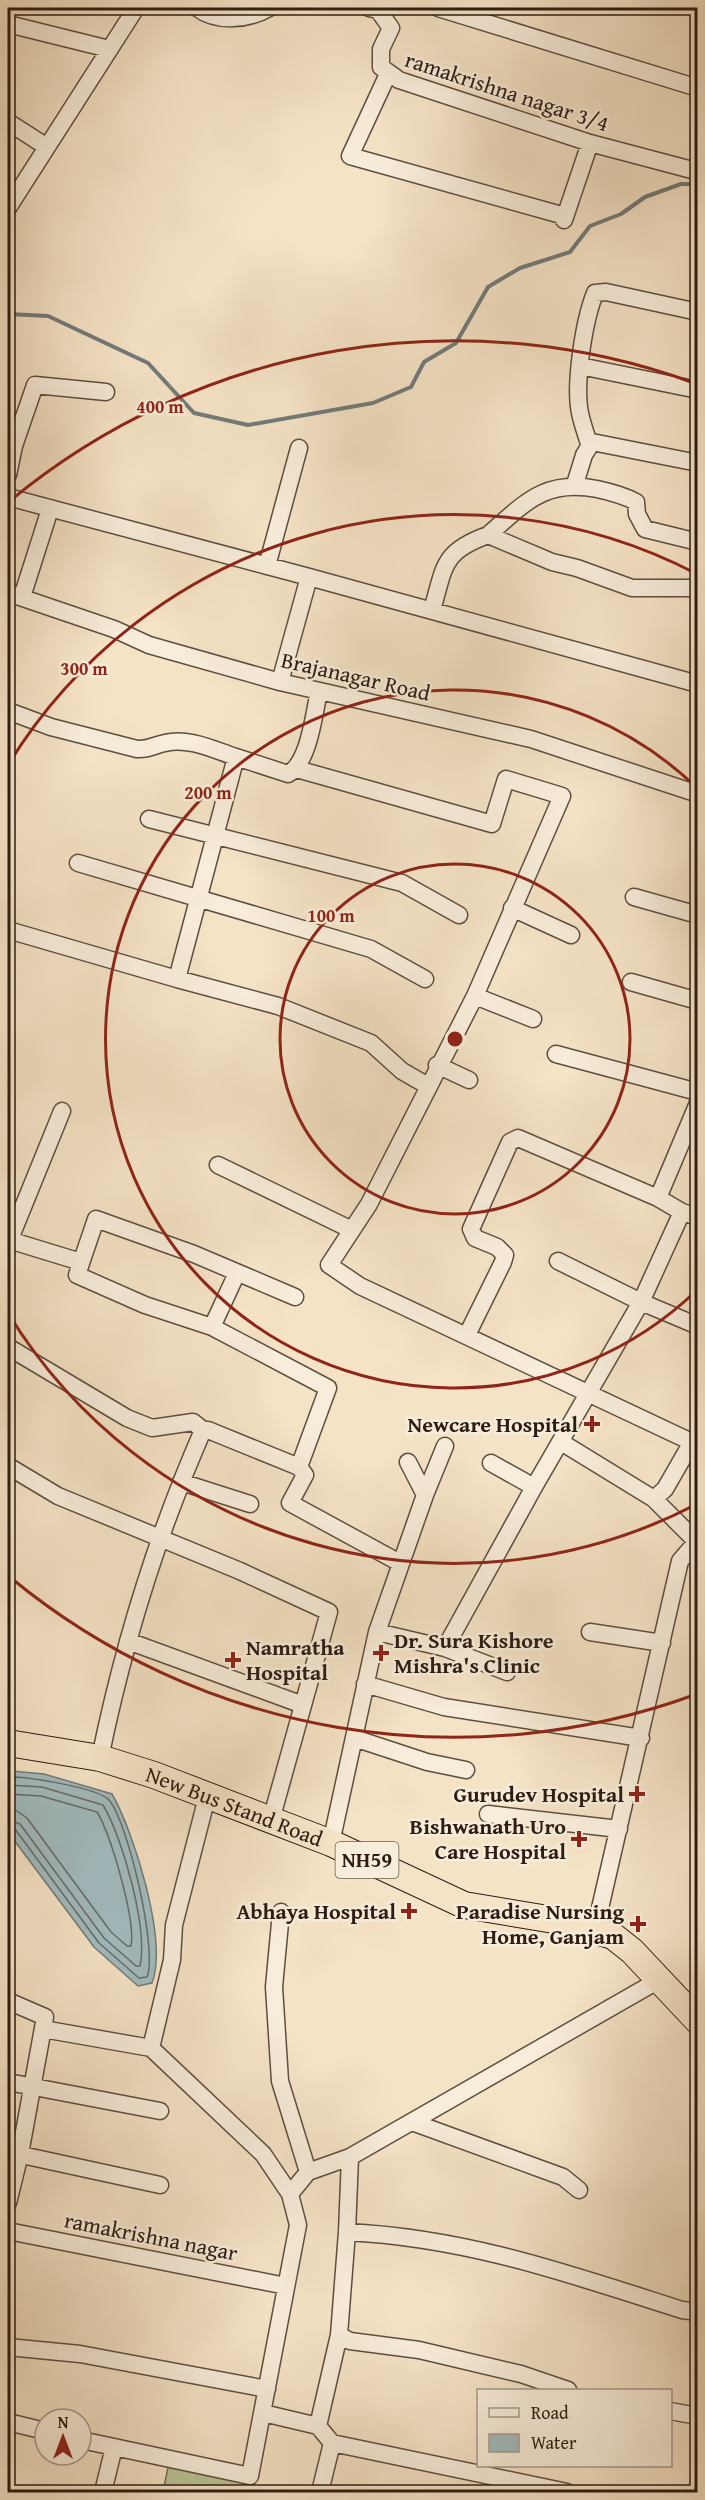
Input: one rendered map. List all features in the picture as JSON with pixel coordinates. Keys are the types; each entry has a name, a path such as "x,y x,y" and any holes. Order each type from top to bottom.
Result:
{"highway":[{"name":"New Bus Stand Road","path":"8,1743 100,1758 331,1843 464,1905 566,1922 613,1936 632,1951 698,2021"}],"street":[{"path":"8,207 136,8"},
{"path":"197,8 223,17 240,18 258,14 268,8"},
{"name":"ramakrishna nagar 3/4","path":"377,8 391,28 381,49 381,67 399,80 590,143 692,170"},
{"path":"438,8 698,88"},
{"path":"8,24 109,49"},
{"path":"388,74 350,156 564,218 590,143"},
{"path":"8,122 47,147"},
{"path":"575,484 589,444 579,412 580,366 588,310 595,293 606,292 698,312"},
{"path":"580,366 698,390"},
{"path":"8,474 14,446 35,385 106,392"},
{"path":"589,444 592,442 656,453 698,463"},
{"path":"267,566 299,448"},
{"path":"432,610 447,558 457,549 488,535 524,504 556,487 575,484 623,495 636,502 637,514 645,529 698,542"},
{"path":"8,497 432,610 698,684"},
{"path":"15,595 50,509"},
{"path":"488,535 552,562 578,568 632,588 698,588"},
{"path":"280,682 309,577"},
{"name":"Brajanagar Road","path":"15,595 114,629 148,645 280,682 531,739 698,794"},
{"path":"8,711 51,727 137,749 150,750 165,743 188,741 288,774 297,769 304,755 319,691"},
{"path":"177,979 236,757"},
{"path":"297,769 492,824 506,779 562,796 475,996 437,1065 369,1204 329,1265 360,1286 695,1443 665,1489 654,1499"},
{"path":"149,819 402,883 459,915"},
{"path":"78,864 371,949 425,979"},
{"path":"634,897 698,915"},
{"path":"512,908 571,935"},
{"path":"8,930 278,1006 371,1043 402,1071 428,1086"},
{"path":"631,982 698,1001"},
{"path":"475,996 533,1019"},
{"path":"556,1054 697,1094 658,1198"},
{"path":"437,1065 469,1080"},
{"path":"62,1111 8,1242 81,1262"},
{"path":"445,1647 690,1214 518,1138 510,1142 471,1229 475,1238 497,1247 505,1255 504,1262 467,1335"},
{"path":"218,1165 352,1230"},
{"path":"295,1297 194,1254 96,1219 77,1275 145,1305 212,1327 328,1388 299,1467"},
{"path":"558,1261 640,1302 698,1326"},
{"path":"212,1327 237,1273"},
{"path":"8,1347 127,1418 152,1428 193,1422 203,1430 299,1467 305,1475 290,1503 400,1563"},
{"path":"100,1758 128,1641 180,1482 203,1430"},
{"path":"561,1442 654,1499 697,1541 680,1561 595,1930"},
{"path":"331,1843 377,1632 400,1563 445,1446"},
{"path":"408,1462 425,1495"},
{"path":"491,1463 534,1487"},
{"path":"8,1466 58,1496 329,1612 271,1820"},
{"path":"180,1482 250,1504"},
{"path":"377,1632 445,1647 507,1672"},
{"path":"590,1632 662,1643"},
{"path":"128,1641 303,1705"},
{"path":"365,1684 444,1707 641,1738"},
{"path":"354,1738 427,1762 466,1770"},
{"path":"151,2048 171,1960 174,1926 207,1797"},
{"path":"488,1814 619,1829"},
{"path":"281,1912 274,1987 280,2081 308,2172"},
{"path":"290,2194 308,2172 350,2157 659,1980"},
{"path":"8,2001 45,2017 32,2087 14,2153 8,2203"},
{"path":"43,2029 151,2048 263,2154 290,2194 298,2226 250,2476 93,2442"},
{"path":"8,2082 160,2111"},
{"path":"412,2122 564,2177 579,2190"},
{"path":"14,2153 160,2185"},
{"path":"318,2426 339,2335 348,2232 350,2157"},
{"name":"ramakrishna nagar","path":"8,2231 286,2286"},
{"path":"348,2232 475,2247 682,2310 698,2312"},
{"path":"339,2335 350,2342 419,2350 498,2369 562,2389"},
{"path":"8,2347 80,2354 267,2389"},
{"path":"672,2411 698,2416"},
{"path":"262,2413 318,2426 332,2443 567,2493"},
{"path":"8,2422 33,2428"},
{"path":"320,2493 332,2443"},
{"path":"103,2493 114,2447"}],"green space":[{"path":"168,2467 253,2483 252,2492 163,2492"}],"water":[{"path":"8,1772 44,1774 112,1794 139,1859 152,1915 156,1941 156,1964 152,1983 138,1986 94,1947 14,1840 8,1827"}],"waterway":[{"path":"8,314 48,316 148,363 194,413 248,425 373,403 411,387 424,362 456,343 488,287 520,268 570,252 590,226 621,214 645,197 681,184 698,184"}],"place":[{"name":"Newcare Hospital","path":"592,1424"},
{"name":"Dr. Sura Kishore Mishra's Clinic","path":"381,1653"},
{"name":"Namratha Hospital","path":"233,1660"},
{"name":"Gurudev Hospital","path":"637,1794"},
{"name":"Bishwanath Uro Care Hospital","path":"579,1839"},
{"name":"Abhaya Hospital","path":"409,1911"},
{"name":"Paradise Nursing Home, Ganjam","path":"638,1924"}]}
